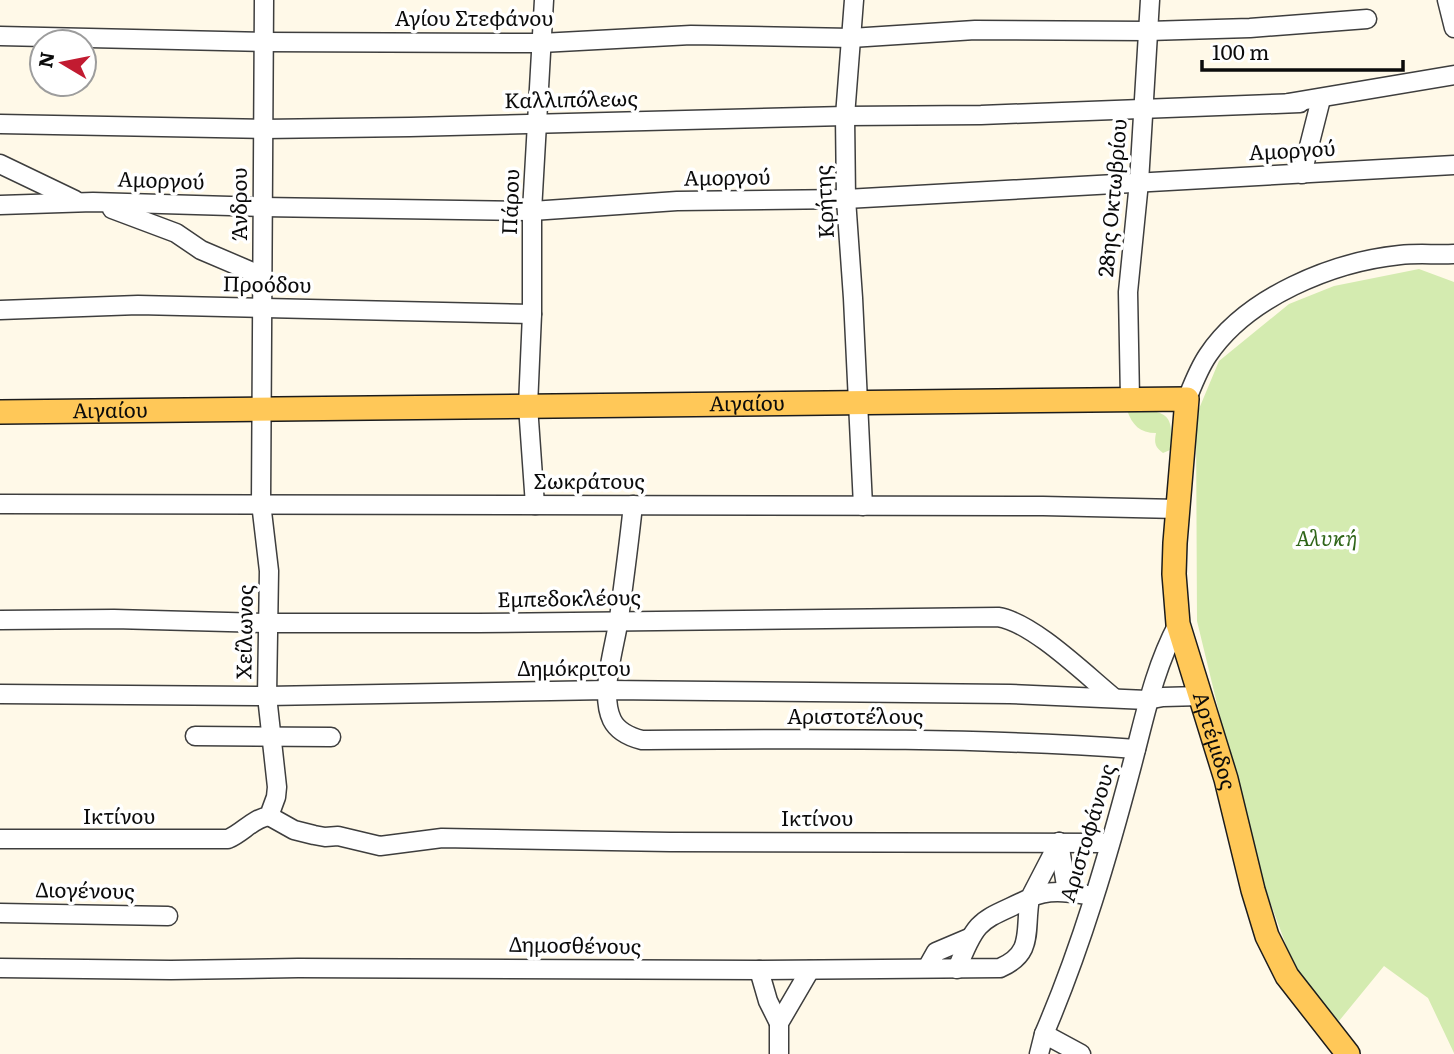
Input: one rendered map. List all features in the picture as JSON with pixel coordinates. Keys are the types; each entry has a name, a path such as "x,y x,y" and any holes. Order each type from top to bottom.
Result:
{"main road":[{"name":"Αιγαίου","path":"0,412 1187,399"},
{"name":"Αρτέμιδος","path":"1187,399 1174,575 1178,624 1226,779 1256,900 1271,946 1301,996 1348,1054"}],"street":[{"name":"Άνδρου","path":"260,409 264,0"},
{"name":"Πάρου","path":"535,505 528,406 532,314 532,211 544,0"},
{"name":"Κρήτης","path":"853,0 845,116 846,199 863,506"},
{"name":"28ης Οκτωβρίου","path":"1130,399 1128,292 1139,182 1150,0"},
{"path":"1447,0 1454,28"},
{"name":"Αγίου Στεφάνου","path":"0,36 264,42 541,43 691,36 851,38 975,30 1147,31 1250,28 1367,19"},
{"path":"1302,174 1321,99 1454,75"},
{"name":"Καλλιπόλεως","path":"0,124 263,129 845,116 981,116 1300,103 1321,99"},
{"path":"0,164 80,203 119,211 176,233 201,250 262,276"},
{"name":"Αμοργού","path":"0,205 80,203 532,211 677,201 846,199 1454,165"},
{"path":"1187,399 1208,355 1225,334 1246,315 1294,284 1359,263 1400,255 1454,254"},
{"name":"Προόδου","path":"0,310 138,305 532,314"},
{"name":"Χείλωνος","path":"260,409 261,503 268,550 267,696 277,787 270,816"},
{"name":"Σωκράτους","path":"0,504 261,503 1178,509"},
{"path":"607,690 619,621 633,505"},
{"name":"Εμπεδοκλέους","path":"0,620 114,619 267,623 1005,618 1023,626 1053,648 1112,697"},
{"name":"Αριστοφάνους","path":"1039,1054 1094,896 1136,749 1147,700 1167,645 1178,624"},
{"name":"Δημόκριτου","path":"0,694 267,696 607,690 1010,694 1147,700 1201,696"},
{"name":"Αριστοτέλους","path":"607,690 611,718 618,730 642,740 863,739 1055,743 1136,749"},
{"path":"195,736 331,737"},
{"name":"Ικτίνου","path":"0,839 217,840 237,835 255,820 270,816 304,833 325,837 338,836 380,846 442,838 670,842 1110,843"},
{"path":"1059,842 1067,892"},
{"path":"1030,898 1059,842"},
{"path":"957,969 970,938 987,917 1041,892 1094,896"},
{"name":"Δημοσθένους","path":"0,968 1000,968 1019,957 1025,941 1030,898"},
{"name":"Διογένους","path":"0,913 169,916"},
{"path":"927,968 936,952 970,938"},
{"path":"759,970 768,1001 779,1023 779,1054"},
{"path":"779,1023 810,970"},
{"path":"1044,1034 1081,1054"}],"green space":[{"name":"Αλυκή","path":"1419,269 1454,282 1454,1053 1428,998 1384,966 1339,1021 1300,983 1255,861 1197,621 1196,416 1219,361 1289,304 1334,286"},
{"path":"1127,410 1158,412 1164,415 1171,427 1170,450 1163,453 1160,451 1156,444 1156,433 1145,432 1137,427"}]}
